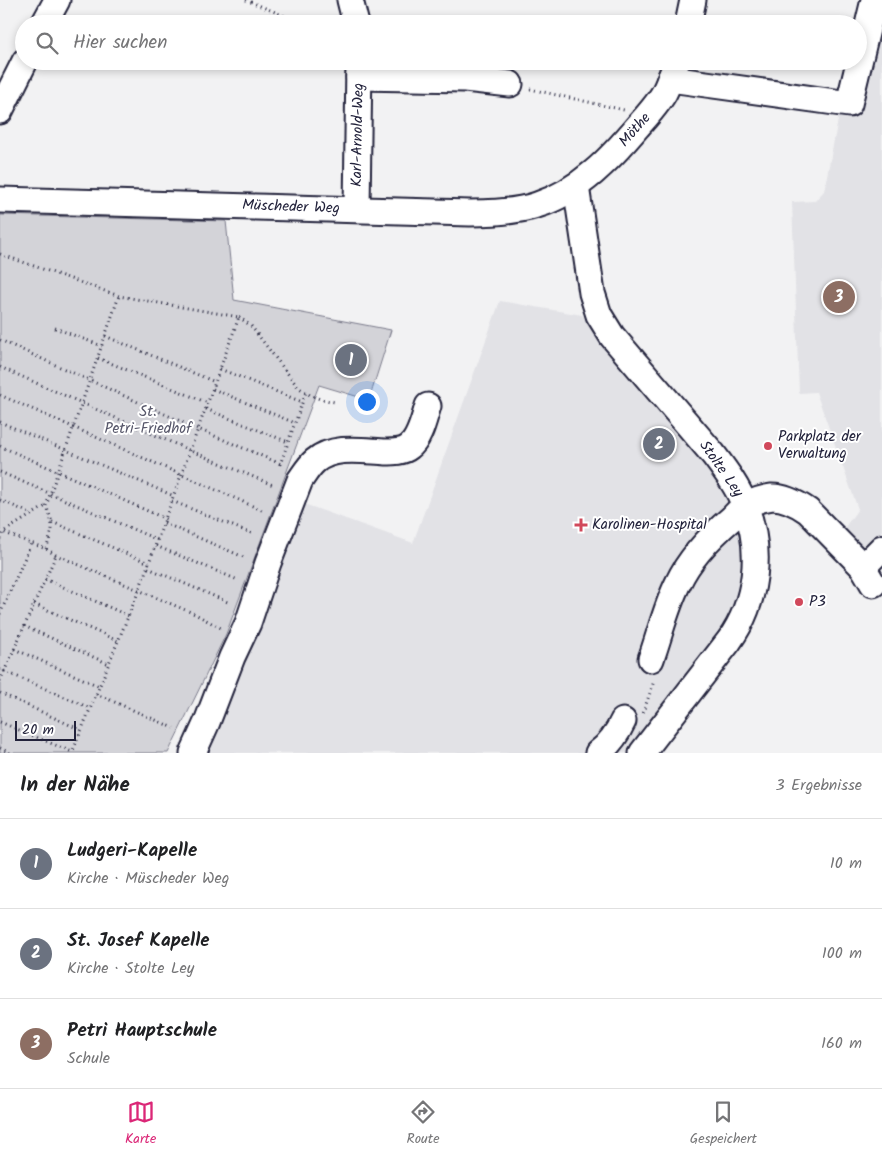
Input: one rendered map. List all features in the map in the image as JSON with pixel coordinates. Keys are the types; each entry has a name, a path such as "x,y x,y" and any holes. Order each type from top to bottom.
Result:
{"street":[{"path":"49,15 57,0"},
{"path":"350,0 354,15"},
{"path":"690,15 692,0"},
{"path":"867,29 872,8"},
{"path":"0,111 20,70"},
{"name":"Karl-Arnold-Weg","path":"357,209 359,70"},
{"path":"370,70 510,84"},
{"path":"674,70 849,104 857,70"},
{"name":"Möthe","path":"576,186 613,155 647,116 656,105 674,70"},
{"name":"Müscheder Weg","path":"0,200 487,213 539,204 576,186"},
{"name":"Stolte Ley","path":"576,186 592,293 599,315 612,336 713,454 735,486 745,506 756,549 753,582 746,611 741,622 729,641 642,753"},
{"path":"193,753 248,623 268,563 300,480 315,461 333,452 344,450 390,452 408,448 421,430 428,406"},
{"path":"652,670 672,595 678,582 704,544 719,528 745,506 773,497 803,507 814,516 868,575 882,548"},
{"path":"598,753 606,748 619,730 632,718"}],"path":[{"path":"246,0 282,15"},
{"path":"510,84 647,116"},
{"path":"0,254 119,296 239,317 251,326 298,387 310,395 335,402"},
{"path":"46,549 52,531 52,522 46,506 119,296"},
{"path":"0,722 72,753 140,590 239,317"},
{"path":"55,328 102,346"},
{"path":"105,336 215,382"},
{"path":"0,340 281,464"},
{"path":"98,358 208,403"},
{"path":"0,367 273,485"},
{"path":"220,369 302,402"},
{"path":"213,389 295,423"},
{"path":"0,395 264,511"},
{"path":"206,409 288,442"},
{"path":"0,422 255,536"},
{"path":"0,446 166,518"},
{"path":"0,472 158,540"},
{"path":"0,500 32,514"},
{"path":"1,531 46,506"},
{"path":"52,522 149,563"},
{"path":"164,523 247,558"},
{"path":"1,531 195,614 241,638"},
{"path":"0,539 1,531"},
{"path":"0,614 31,544"},
{"path":"156,546 239,580"},
{"path":"0,680 56,555"},
{"path":"148,568 230,603"},
{"path":"45,579 129,616"},
{"path":"34,604 118,641"},
{"path":"24,626 109,664"},
{"path":"14,649 100,686"},
{"path":"632,718 652,670"},
{"path":"4,671 90,708"},
{"path":"0,694 81,730"},
{"path":"96,694 174,728"},
{"path":"0,748 10,753"}],"shaded area":[{"path":"882,0 882,574 880,578 842,531 858,509 816,392 799,393 792,202 815,201 824,191 838,120 840,90 849,70 867,70 867,32"},
{"name":"Karolinen-Hospital","path":"500,301 582,315 717,468 749,551 742,605 627,753 185,753 290,499 413,543"}],"green space":[{"name":"St. Petri-Friedhof","path":"0,215 226,221 234,300 391,330 369,400 319,385 226,634 168,753 0,753"}],"place":[{"name":"Petri Hauptschule","path":"839,297"},
{"name":"Ludgeri-Kapelle","path":"351,360"},
{"name":"St. Josef Kapelle","path":"659,444"},
{"name":"Parkplatz der Verwaltung","path":"768,446"},
{"name":"Karolinen-Hospital","path":"581,525"},
{"name":"P3","path":"799,602"}]}
